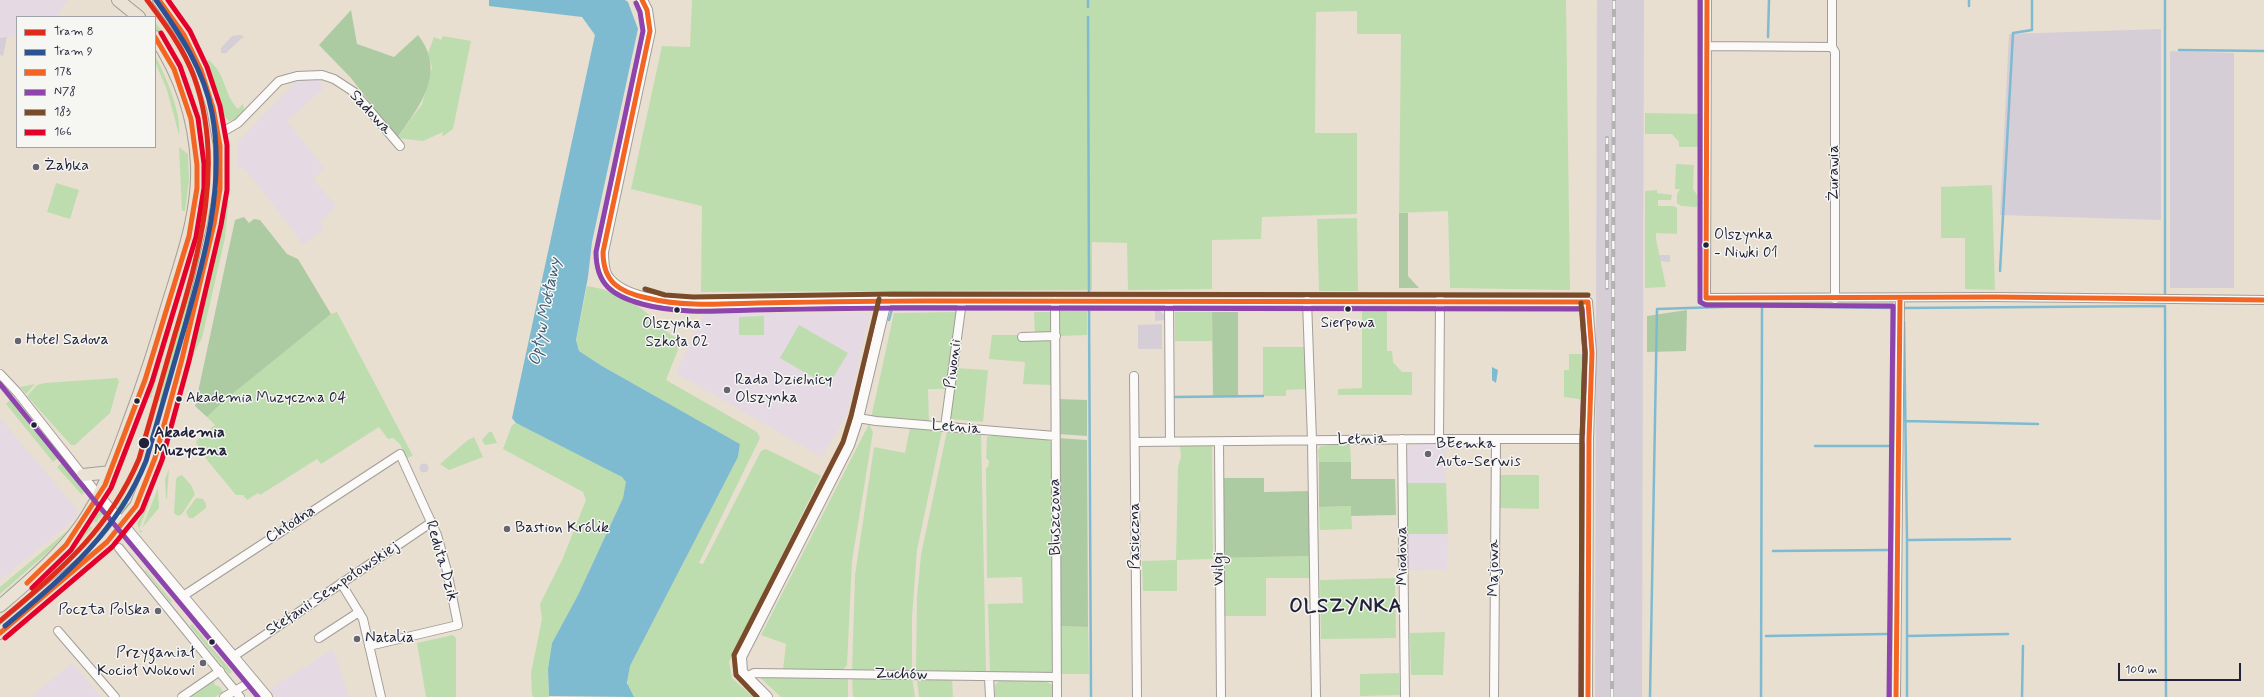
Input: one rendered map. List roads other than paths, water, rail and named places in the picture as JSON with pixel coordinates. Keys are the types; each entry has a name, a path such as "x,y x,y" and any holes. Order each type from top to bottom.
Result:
{"main road":[{"path":"118,0 140,16"},
{"path":"129,0 140,16"},
{"path":"0,633 103,546 124,524 136,506 151,473 182,358 214,224 220,189 219,134 209,91 196,58 184,35 159,0"},
{"path":"0,606 39,572 66,545 100,496 111,472 146,380 189,236 197,188 197,165 191,119 174,69 156,39"},
{"path":"83,475 111,472"}],"street":[{"path":"642,0 648,16 650,31 603,252 604,268 607,276 627,292 664,302 693,304 886,301 1169,302 1440,300 1588,302 1592,352 1589,439 1588,697"},
{"path":"1707,0 1706,298 2264,300"},
{"name":"Żurawia","path":"1832,0 1832,46 1835,52 1835,299"},
{"path":"1707,46 1832,46"},
{"name":"Sadowa","path":"219,134 238,122 280,81 297,76 322,75 334,79 360,98 400,146"},
{"path":"1896,697 1900,299"},
{"path":"1439,439 1440,300"},
{"path":"767,697 746,677 740,665 746,644 849,445 858,418 886,301"},
{"name":"Piwonii","path":"945,427 962,301"},
{"name":"Bluszczowa","path":"1055,301 1057,697"},
{"path":"1307,301 1312,440 1316,697"},
{"path":"1169,302 1170,441"},
{"path":"1022,337 1056,336"},
{"path":"0,374 17,392 100,496 254,680 266,697"},
{"name":"Pasieczna","path":"1134,376 1136,442 1137,697"},
{"name":"Letnia","path":"858,418 1055,436"},
{"name":"Letnia","path":"1136,442 1589,439"},
{"name":"Miodowa","path":"1402,440 1405,697"},
{"name":"Majowa","path":"1494,697 1496,440"},
{"name":"Wilgi","path":"1219,442 1221,697"},
{"name":"Reduta Dzik","path":"369,646 458,625 447,571 432,522 400,454"},
{"name":"Chłodna","path":"183,596 400,454"},
{"name":"Stefanii Sempołowskiej","path":"234,656 432,522"},
{"path":"119,548 238,694"},
{"path":"341,584 359,612 381,697"},
{"path":"319,638 359,612"},
{"path":"58,631 115,697"},
{"path":"182,697 220,671"},
{"name":"Zuchów","path":"746,677 754,672 1057,677"},
{"path":"989,677 990,697"},
{"path":"224,697 238,694 254,680"}],"water":[{"name":"Opływ Motławy","path":"489,0 625,0 628,2 638,29 592,242 588,277 576,340 579,351 602,366 740,444 738,457 630,666 627,683 634,697 549,696 548,669 552,643 578,595 623,498 626,482 622,477 516,423 512,418 595,35 582,17 489,6"},
{"path":"1492,367 1498,370 1496,383 1492,380"}],"waterway":[{"path":"1088,0 1088,7"},
{"path":"1768,37 1769,0"},
{"path":"1969,0 1969,6"},
{"path":"2000,271 2013,33 2032,30 2032,0"},
{"path":"2165,0 2165,293"},
{"path":"1088,17 1089,293"},
{"path":"2179,50 2264,51"},
{"path":"1089,306 1091,697"},
{"path":"1650,697 1657,309 1752,306"},
{"path":"1761,697 1762,306 1893,308"},
{"path":"1904,308 2165,306 2166,697"},
{"path":"889,320 892,309 956,309"},
{"path":"967,309 993,309"},
{"path":"1904,322 1907,540 1907,697"},
{"path":"1174,397 1263,396"},
{"path":"1905,421 2038,424"},
{"path":"1815,446 1889,446"},
{"path":"1907,540 2010,539"},
{"path":"1773,551 1888,550"},
{"path":"1766,636 1887,634"},
{"path":"1907,636 2008,634"},
{"path":"2022,697 2023,646"}],"railway":[{"path":"1612,697 1614,0"},
{"path":"1607,138 1607,288"}],"tram line":[{"name":"8","path":"0,621 43,585 80,549 97,529 126,485 139,459 193,271 206,206 208,174 208,141 203,109 194,77 185,57 147,0"},
{"name":"9","path":"5,626 67,572 86,552 119,511 134,487 146,461 198,281 210,226 214,198 216,141 212,113 197,67 182,39 156,0"}],"place":[{"name":"Żabka","path":"36,167"},
{"name":"Olszynka - Niwki 01","path":"1706,245"},
{"name":"Sierpowa","path":"1348,309"},
{"name":"Olszynka - Szkoła 02","path":"677,310"},
{"name":"Hotel Sadova","path":"18,341"},
{"name":"Rada Dzielnicy Olszynka","path":"727,390"},
{"name":"Akademia Muzyczna 04","path":"179,399"},
{"name":"Akademia Muzyczna","path":"144,443"},
{"name":"BEemka Auto-Serwis","path":"1428,454"},
{"name":"Bastion Królik","path":"507,529"},
{"name":"Poczta Polska","path":"158,611"},
{"name":"Natalia","path":"357,639"},
{"name":"Przyganiał Kocioł Wokowi","path":"203,663"}],"district":[{"name":"OLSZYNKA","path":"1346,608"}]}
